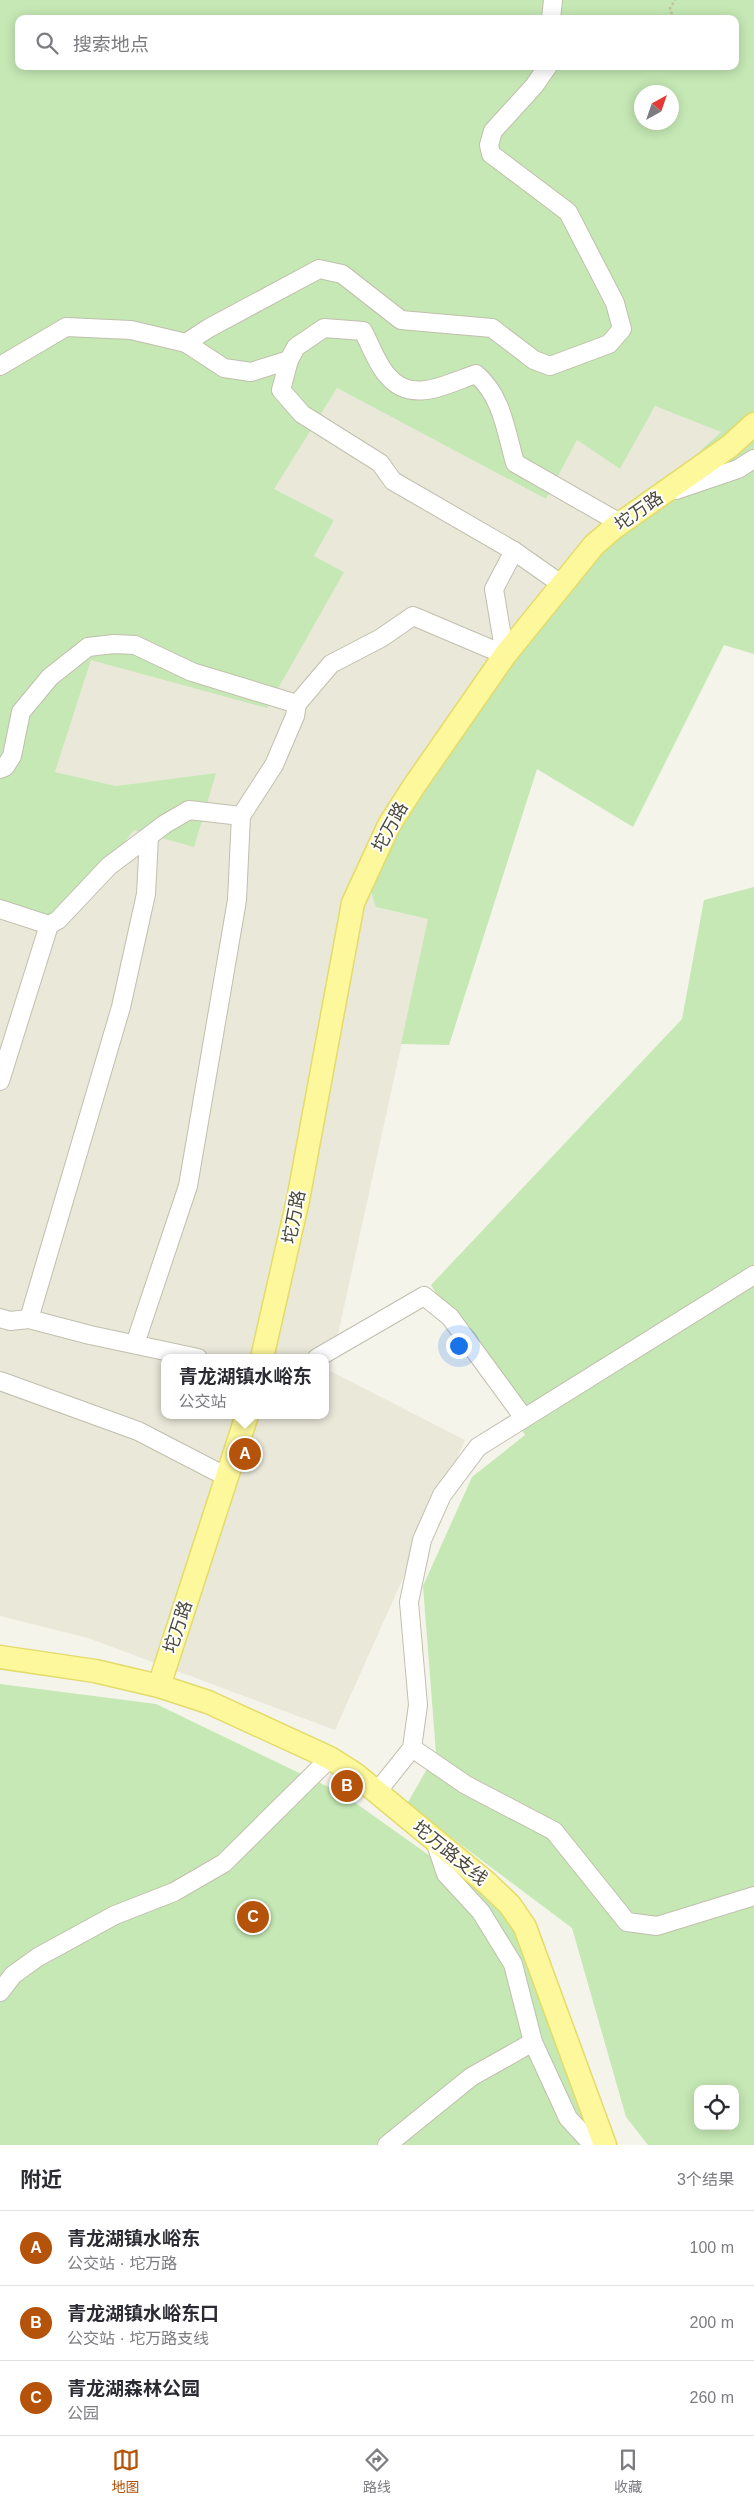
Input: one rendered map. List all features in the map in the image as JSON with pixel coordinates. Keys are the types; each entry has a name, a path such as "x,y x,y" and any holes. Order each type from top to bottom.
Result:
{"main road":[{"name":"坨万路","path":"263,1354 298,1200 353,903 370,862 414,786 505,655 594,545 620,524 730,446 754,424"},
{"name":"坨万路","path":"159,1686 246,1419"},
{"path":"0,1658 95,1671 159,1686"},
{"name":"坨万路支线","path":"159,1686 216,1706 330,1758 355,1774 487,1883 510,1905 525,1927 605,2145"}],"street":[{"path":"552,15 553,0"},
{"path":"186,343 208,328 319,269 342,274 401,320 492,328 534,360 550,366 609,344 622,329 615,303 568,212 491,154 489,145 493,131 534,86 545,70"},
{"path":"0,366 66,327 130,330 186,343 224,368 250,372 289,360"},
{"path":"561,584 514,551 393,481 380,463 302,414 282,390 289,360 296,347 324,328 363,331 387,376 407,391 418,392 476,374 487,384 498,403 515,463 620,524"},
{"path":"663,495 738,469 754,459"},
{"path":"505,655 494,589 514,551"},
{"path":"135,1344 188,1186 237,900 241,816 274,765 296,716 297,704 331,664 380,638 413,616 505,655"},
{"path":"0,769 5,768 12,756 21,712 50,677 88,647 114,644 135,645 192,672 297,704"},
{"path":"0,1081 49,925 58,920 109,866 149,838 165,824 189,810 241,816"},
{"path":"29,1319 121,1007 146,894 149,838"},
{"path":"0,909 49,925"},
{"path":"377,1792 412,1748 418,1705 409,1602 422,1540 442,1495 478,1447 754,1275"},
{"path":"324,1354 424,1296 450,1317 524,1418"},
{"path":"0,1318 10,1321 29,1319 90,1335 180,1354"},
{"path":"0,1381 138,1431 227,1478"},
{"path":"412,1748 466,1785 554,1831 627,1922 657,1926 754,1896"},
{"path":"0,1992 13,1975 38,1957 115,1915 174,1892 224,1863 330,1758"},
{"path":"435,1841 446,1874 482,1912 512,1964 533,2042 568,2118 593,2145"},
{"path":"388,2145 470,2077 533,2042"}],"path":[{"path":"672,15 670,8 675,0"}],"shaded area":[{"path":"337,388 546,499 577,440 620,469 655,406 721,432 376,907 429,919 330,1371 465,1440 335,1730 88,1638 0,1616 0,919 59,926 134,830 216,773 116,786 55,772 91,660 344,572 314,556 334,520 273,489"}],"green space":[{"path":"0,0 754,0 754,654 724,645 633,827 537,769 449,1045 401,1044 428,919 376,907 361,858 586,555 721,432 655,406 620,469 577,440 546,499 337,388 274,489 334,520 314,556 344,572 267,708 91,660 55,772 116,786 216,773 194,847 134,830 59,926 0,919"},
{"path":"754,887 754,2145 648,2145 626,2117 572,1928 407,1804 436,1753 423,1586 472,1477 525,1435 431,1285 682,1019 704,900"},
{"path":"0,1684 156,1704 343,1794 482,1893 531,1941 599,2145 0,2145"}],"place":[{"name":"青龙湖镇水峪东","path":"245,1454"},
{"name":"青龙湖镇水峪东口","path":"347,1786"},
{"name":"青龙湖森林公园","path":"253,1917"}]}
